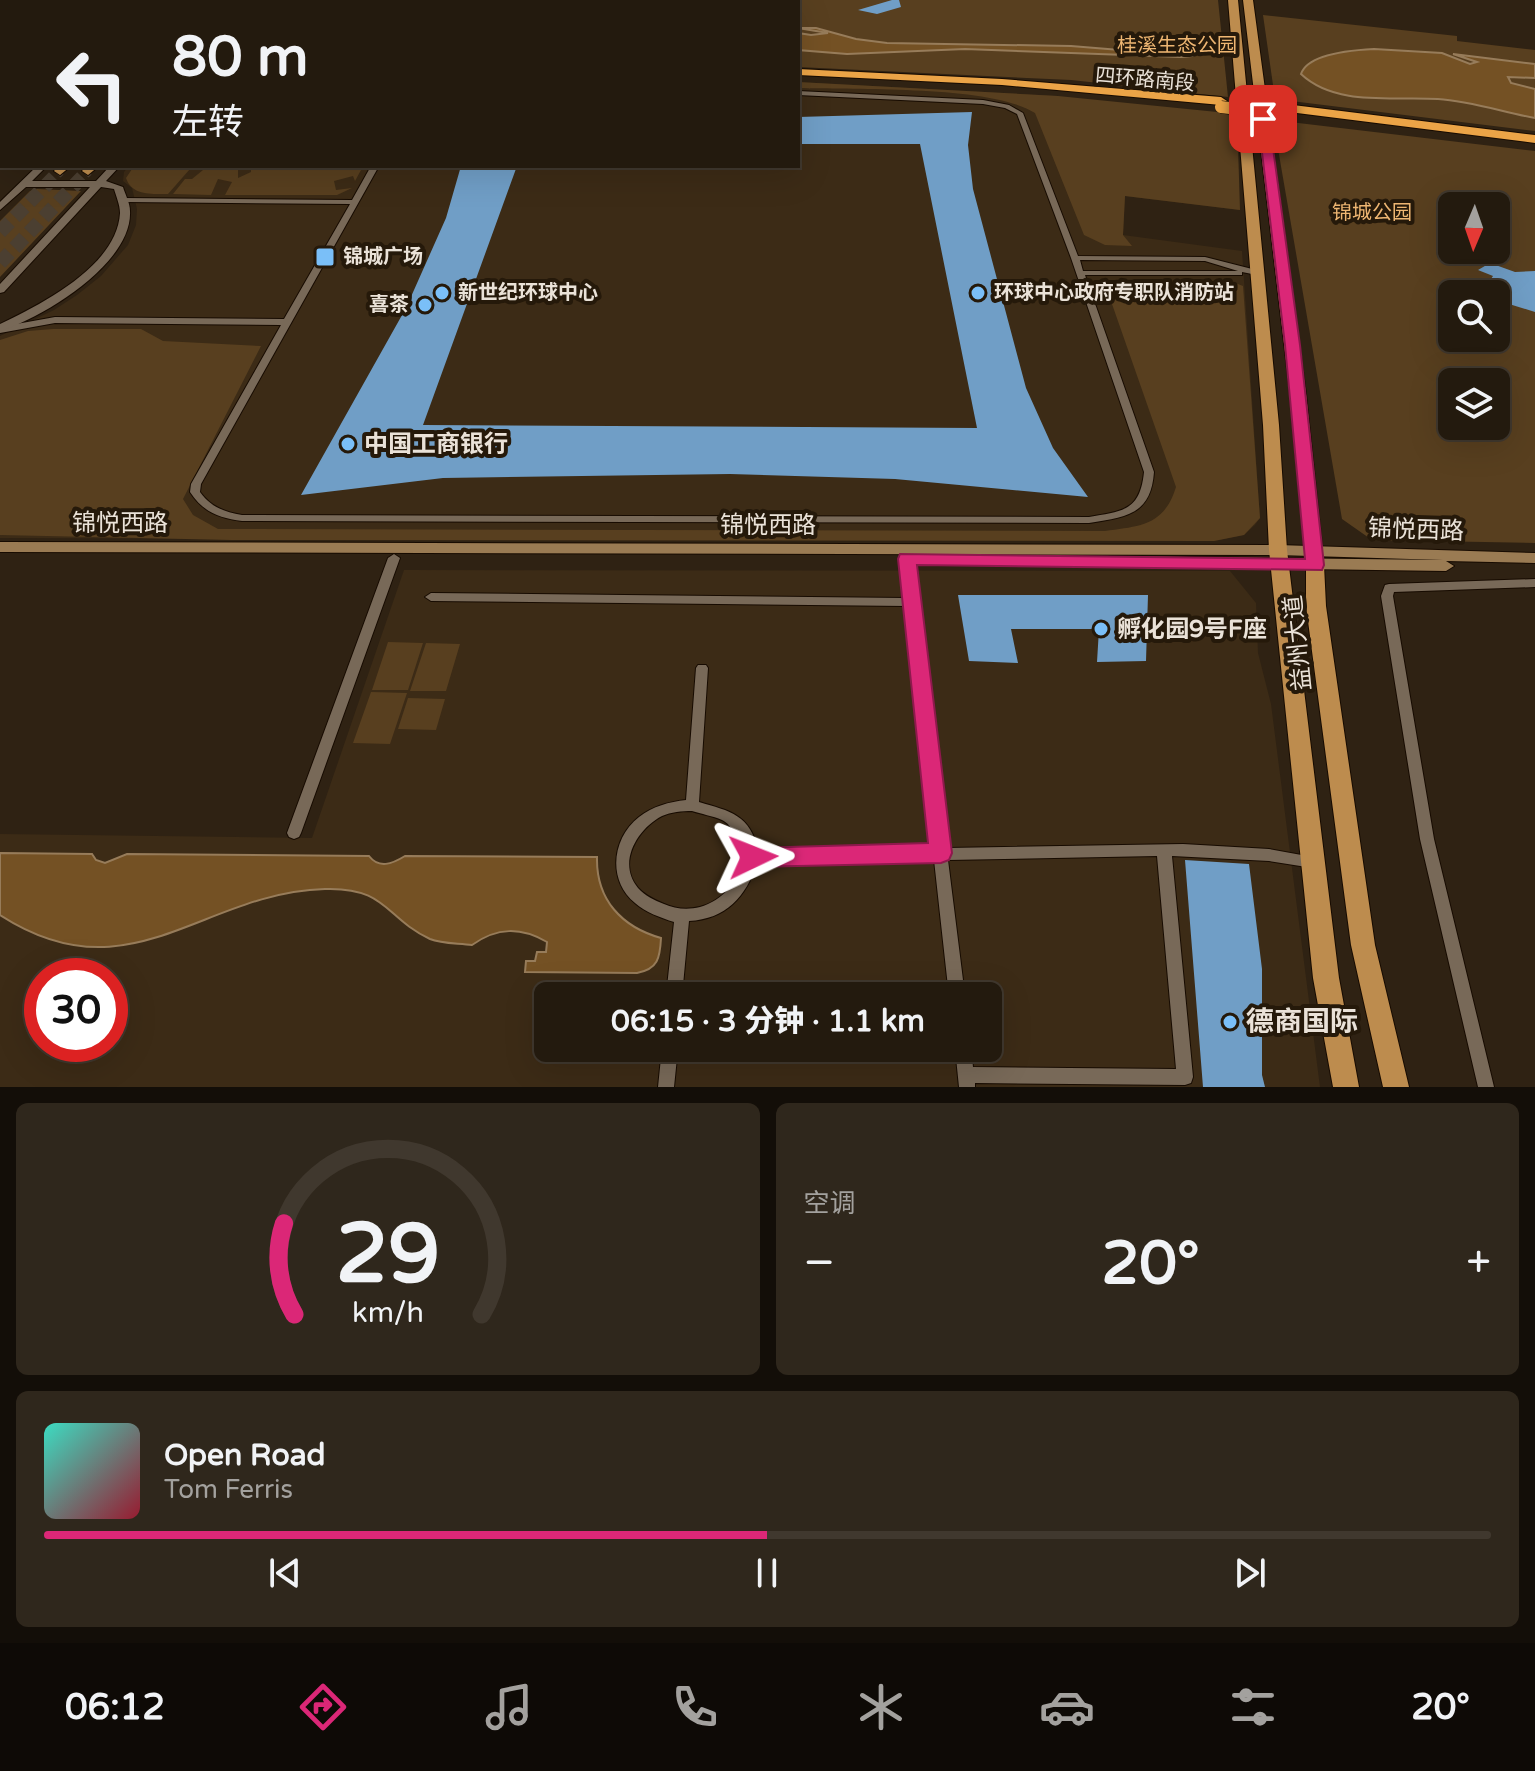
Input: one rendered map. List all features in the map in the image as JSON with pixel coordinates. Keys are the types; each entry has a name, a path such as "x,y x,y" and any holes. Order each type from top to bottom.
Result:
{"highway":[{"name":"四环路南段","path":"800,75 1221,104 1535,139"},
{"name":"四环路南段","path":"1279,110 1535,147"}],"main road":[{"name":"益州大道","path":"1233,0 1279,557 1326,978 1346,1087"},
{"name":"益州大道","path":"1248,0 1291,336 1315,558 1316,606 1363,945 1396,1087"},
{"name":"锦悦西路","path":"0,547 1279,557 1535,566"},
{"name":"锦悦西路","path":"0,557 1279,557"},
{"name":"锦悦西路","path":"1315,558 1535,558"}],"street":[{"path":"374,168 196,484 195,492 202,505 220,515 242,518 1089,520 1120,515 1140,505 1149,490 1149,472 1023,117 1014,108 983,102 800,93"},
{"path":"0,207 40,168"},
{"path":"0,290 113,168"},
{"path":"0,329 58,298 104,259 116,242 126,208 118,187 24,184"},
{"path":"125,200 355,202"},
{"path":"1075,258 1205,259 1257,273"},
{"path":"1080,273 1257,273"},
{"path":"0,329 55,320 285,322"},
{"path":"294,833 394,558"},
{"path":"907,559 955,982"},
{"path":"1486,1087 1466,1015 1427,839 1387,596 1389,588 1535,583"},
{"path":"431,597 911,602"},
{"path":"692,805 702,668"},
{"path":"692,805 719,811 741,826 750,841 753,857 750,875 740,892 714,909 682,915 660,911 641,901 628,887 622,869 623,851 629,836 641,823 673,806 692,805"},
{"path":"967,1081 1185,1077 1164,851"},
{"path":"753,857 1164,851 1269,855 1313,862"},
{"path":"675,982 682,915"},
{"path":"666,1087 669,1062"}],"shaded area":[{"path":"800,28 816,28 856,39 887,43 1071,46 1169,54 1187,54 1203,45 1213,47 1181,57 965,49 847,54 800,50 800,33 828,33"},
{"path":"1374,49 1442,53 1470,64 1477,62 1453,54 1535,64 1535,78 1508,77 1511,83 1535,89 1535,118 1450,100 1348,96 1315,84 1301,74 1305,67 1322,57"},
{"path":"800,82 1058,96 1240,210 1125,196 1123,235 1242,251 1260,518 1244,535 1214,541 0,538 0,336 54,310 77,295 101,276 128,245 136,225 137,209 132,188 123,181 127,168 800,168"},
{"path":"404,570 1230,571 1256,603 1258,653 1271,704 1320,1087 0,1087 0,834 312,838"},
{"path":"0,853 92,854 96,860 105,863 127,854 369,856 377,863 386,864 405,856 597,857 601,886 614,910 634,927 661,938 660,951 654,965 637,973 525,972 526,961 535,961 537,952 546,952 547,942 528,934 509,931 491,935 472,945 435,941 415,931 374,898 345,890 325,889 281,894 165,935 128,944 88,947 46,938 0,915"}],"green space":[{"name":"桂溪生态公园","path":"800,0 1218,0 1228,97 1071,80 800,67"},
{"path":"1263,15 1457,36 1457,41 1535,50 1535,131 1275,99"},
{"path":"800,82 1058,96 1237,114 1240,210 1125,196 1123,235 1132,246 1105,245 1084,235 1035,113 1015,104 956,93 800,88"},
{"name":"锦城公园","path":"1273,120 1535,151 1535,543 1372,540 1342,519"},
{"path":"133,168 220,168 190,169 168,194 143,193 133,188 126,178"},
{"path":"251,168 361,170 355,181 353,176 334,181 336,190 352,188 337,195 225,195 232,182 218,179 211,195 173,194 185,179 192,179 203,170 238,170 238,178 251,172"},
{"path":"30,191 81,191 0,277 0,221"},
{"path":"1113,281 1230,281 1243,286 1260,518 1244,535 1214,541 231,540 0,535 0,340 28,331 53,329 141,329 163,341 261,346 183,499 193,515 218,529 1105,531 1140,525 1165,510 1176,487 1105,284"},
{"path":"388,642 423,643 408,690 372,690"},
{"path":"426,643 460,644 446,691 410,691"},
{"path":"371,692 407,693 390,744 353,743"},
{"path":"408,698 445,699 436,730 398,729"}],"building":[{"path":"899,0 901,7 877,14 858,10"},
{"name":"新世纪环球中心","path":"972,112 968,145 973,189 1026,388 1053,448 1088,497 895,479 730,474 443,478 301,495 406,308 446,218 460,168 516,168 423,425 977,428 920,144 800,144 800,117"},
{"path":"1493,264 1515,272 1535,271 1535,312 1510,304 1510,280 1490,280 1493,276 1478,270"},
{"name":"孵化园9号F座","path":"958,595 1148,595 1146,661 1097,662 1099,629 1011,629 1018,663 969,661"},
{"name":"德商国际","path":"1185,860 1249,864 1262,969 1262,1075 1265,1087 1203,1087"}],"tunnel":[{"path":"0,232 59,172"},
{"path":"0,263 87,172"}],"place":[{"name":"锦城广场","path":"325,257"},
{"name":"新世纪环球中心","path":"442,293"},
{"name":"环球中心政府专职队消防站","path":"978,293"},
{"name":"喜茶","path":"425,305"},
{"name":"中国工商银行","path":"348,444"},
{"name":"孵化园9号F座","path":"1101,629"},
{"name":"德商国际","path":"1230,1022"}],"route":[{"path":"753,857 941,853 907,559 1315,565 1292,345 1263,119"}]}
